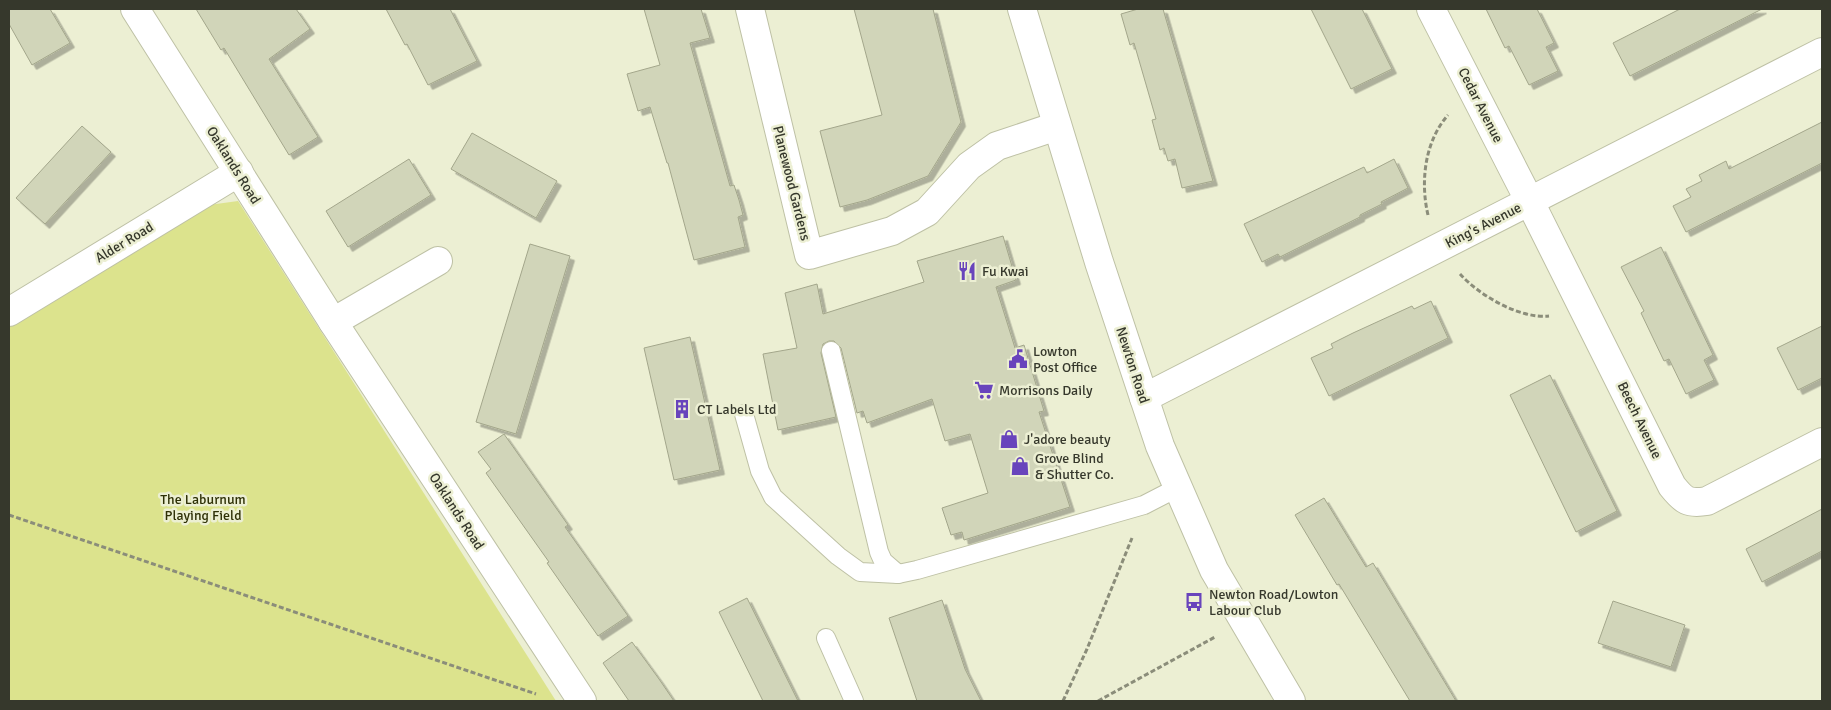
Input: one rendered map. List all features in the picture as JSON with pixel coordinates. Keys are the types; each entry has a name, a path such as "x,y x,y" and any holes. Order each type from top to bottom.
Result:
{"street":[{"name":"Oaklands Road","path":"135,9 333,322 582,701"},
{"name":"Planewood Gardens","path":"750,9 809,255 892,232 927,212 969,166 997,146 1057,126"},
{"name":"Newton Road","path":"1022,9 1099,262 1160,446 1214,570 1291,701"},
{"name":"Cedar Avenue","path":"1431,9 1530,202"},
{"name":"King's Avenue","path":"1144,398 1822,52"},
{"name":"Alder Road","path":"9,312 239,172"},
{"name":"Beech Avenue","path":"1530,202 1672,486 1681,498 1693,503 1707,501 1822,442"},
{"path":"333,322 438,261"}],"lane":[{"path":"831,351 879,552 883,561 898,574"},
{"path":"744,414 760,471 773,497 838,556 860,572 898,574 1144,505 1177,488"},
{"path":"826,638 854,701"}],"path":[{"path":"1063,701 1087,649 1144,505"},
{"path":"9,516 538,695"},
{"path":"1098,701 1244,622"}],"green space":[{"name":"The Laburnum Playing Field","path":"238,201 556,701 9,701 9,327 209,205"}],"building":[{"path":"9,9 50,9 70,43 32,65 9,24"},
{"path":"196,9 296,9 310,29 269,59 318,137 289,155 224,48 221,50"},
{"path":"386,9 450,9 477,61 428,85"},
{"path":"644,9 701,9 710,38 690,43 730,186 734,185 739,200 743,215 738,217 745,247 694,260 668,163 650,107 638,111 627,74 660,65"},
{"path":"854,9 933,9 961,122 928,176 867,200 840,207 820,131 882,115"},
{"path":"1138,9 1163,9 1213,181 1182,188 1175,159 1168,161 1164,148 1160,150 1152,120 1156,119 1134,43 1130,45 1121,14"},
{"path":"1311,9 1362,9 1392,69 1351,89"},
{"path":"1486,9 1537,9 1554,43 1546,47 1558,71 1529,85 1509,46 1505,48"},
{"path":"1680,9 1762,9 1630,76 1613,43"},
{"path":"1822,122 1822,163 1686,232 1673,206 1691,197 1686,189 1702,181 1699,175 1726,161 1729,169"},
{"path":"82,126 111,152 45,224 16,198"},
{"path":"472,133 557,181 536,218 451,169"},
{"path":"409,159 431,195 348,247 326,211"},
{"path":"1394,159 1408,188 1381,202 1382,204 1360,215 1360,217 1280,257 1278,254 1262,262 1244,224 1364,167 1367,173"},
{"path":"1003,236 1016,280 996,287 1015,348 1024,345 1044,411 1039,412 1070,507 964,540 962,532 951,535 942,508 988,493 970,434 945,441 932,399 867,423 863,411 857,413 841,348 834,341 823,344 821,353 836,417 778,430 763,354 797,348 785,293 817,284 823,314 924,282 917,261"},
{"path":"530,244 570,256 516,434 476,422"},
{"path":"1661,247 1713,355 1704,360 1714,380 1686,394 1669,359 1664,361 1641,313 1644,311 1621,267"},
{"path":"1431,301 1448,338 1329,396 1311,358 1333,348 1331,344 1353,333 1412,306 1414,309"},
{"path":"1822,326 1822,378 1798,390 1777,348"},
{"name":"CT Labels Ltd","path":"690,337 720,470 674,480 644,348"},
{"path":"1550,375 1617,511 1576,532 1510,395"},
{"path":"504,434 568,525 565,527 628,616 598,636 547,563 549,562 486,473 491,469 478,452"},
{"path":"1324,498 1366,567 1373,563 1456,701 1410,701 1295,515"},
{"path":"1822,509 1822,551 1762,582 1746,549"},
{"path":"747,598 798,701 763,701 719,612"},
{"path":"942,600 965,669 981,701 917,701 889,618"},
{"path":"1613,601 1685,625 1671,667 1598,643"},
{"path":"632,642 674,701 629,701 603,663"}],"place":[{"name":"Fu Kwai","path":"967,271"},
{"name":"Lowton Post Office","path":"1018,359"},
{"name":"Morrisons Daily","path":"984,390"},
{"name":"CT Labels Ltd","path":"682,409"},
{"name":"J'adore beauty","path":"1009,439"},
{"name":"Grove Blind & Shutter Co.","path":"1020,466"},
{"name":"Newton Road/Lowton Labour Club","path":"1194,602"}]}
